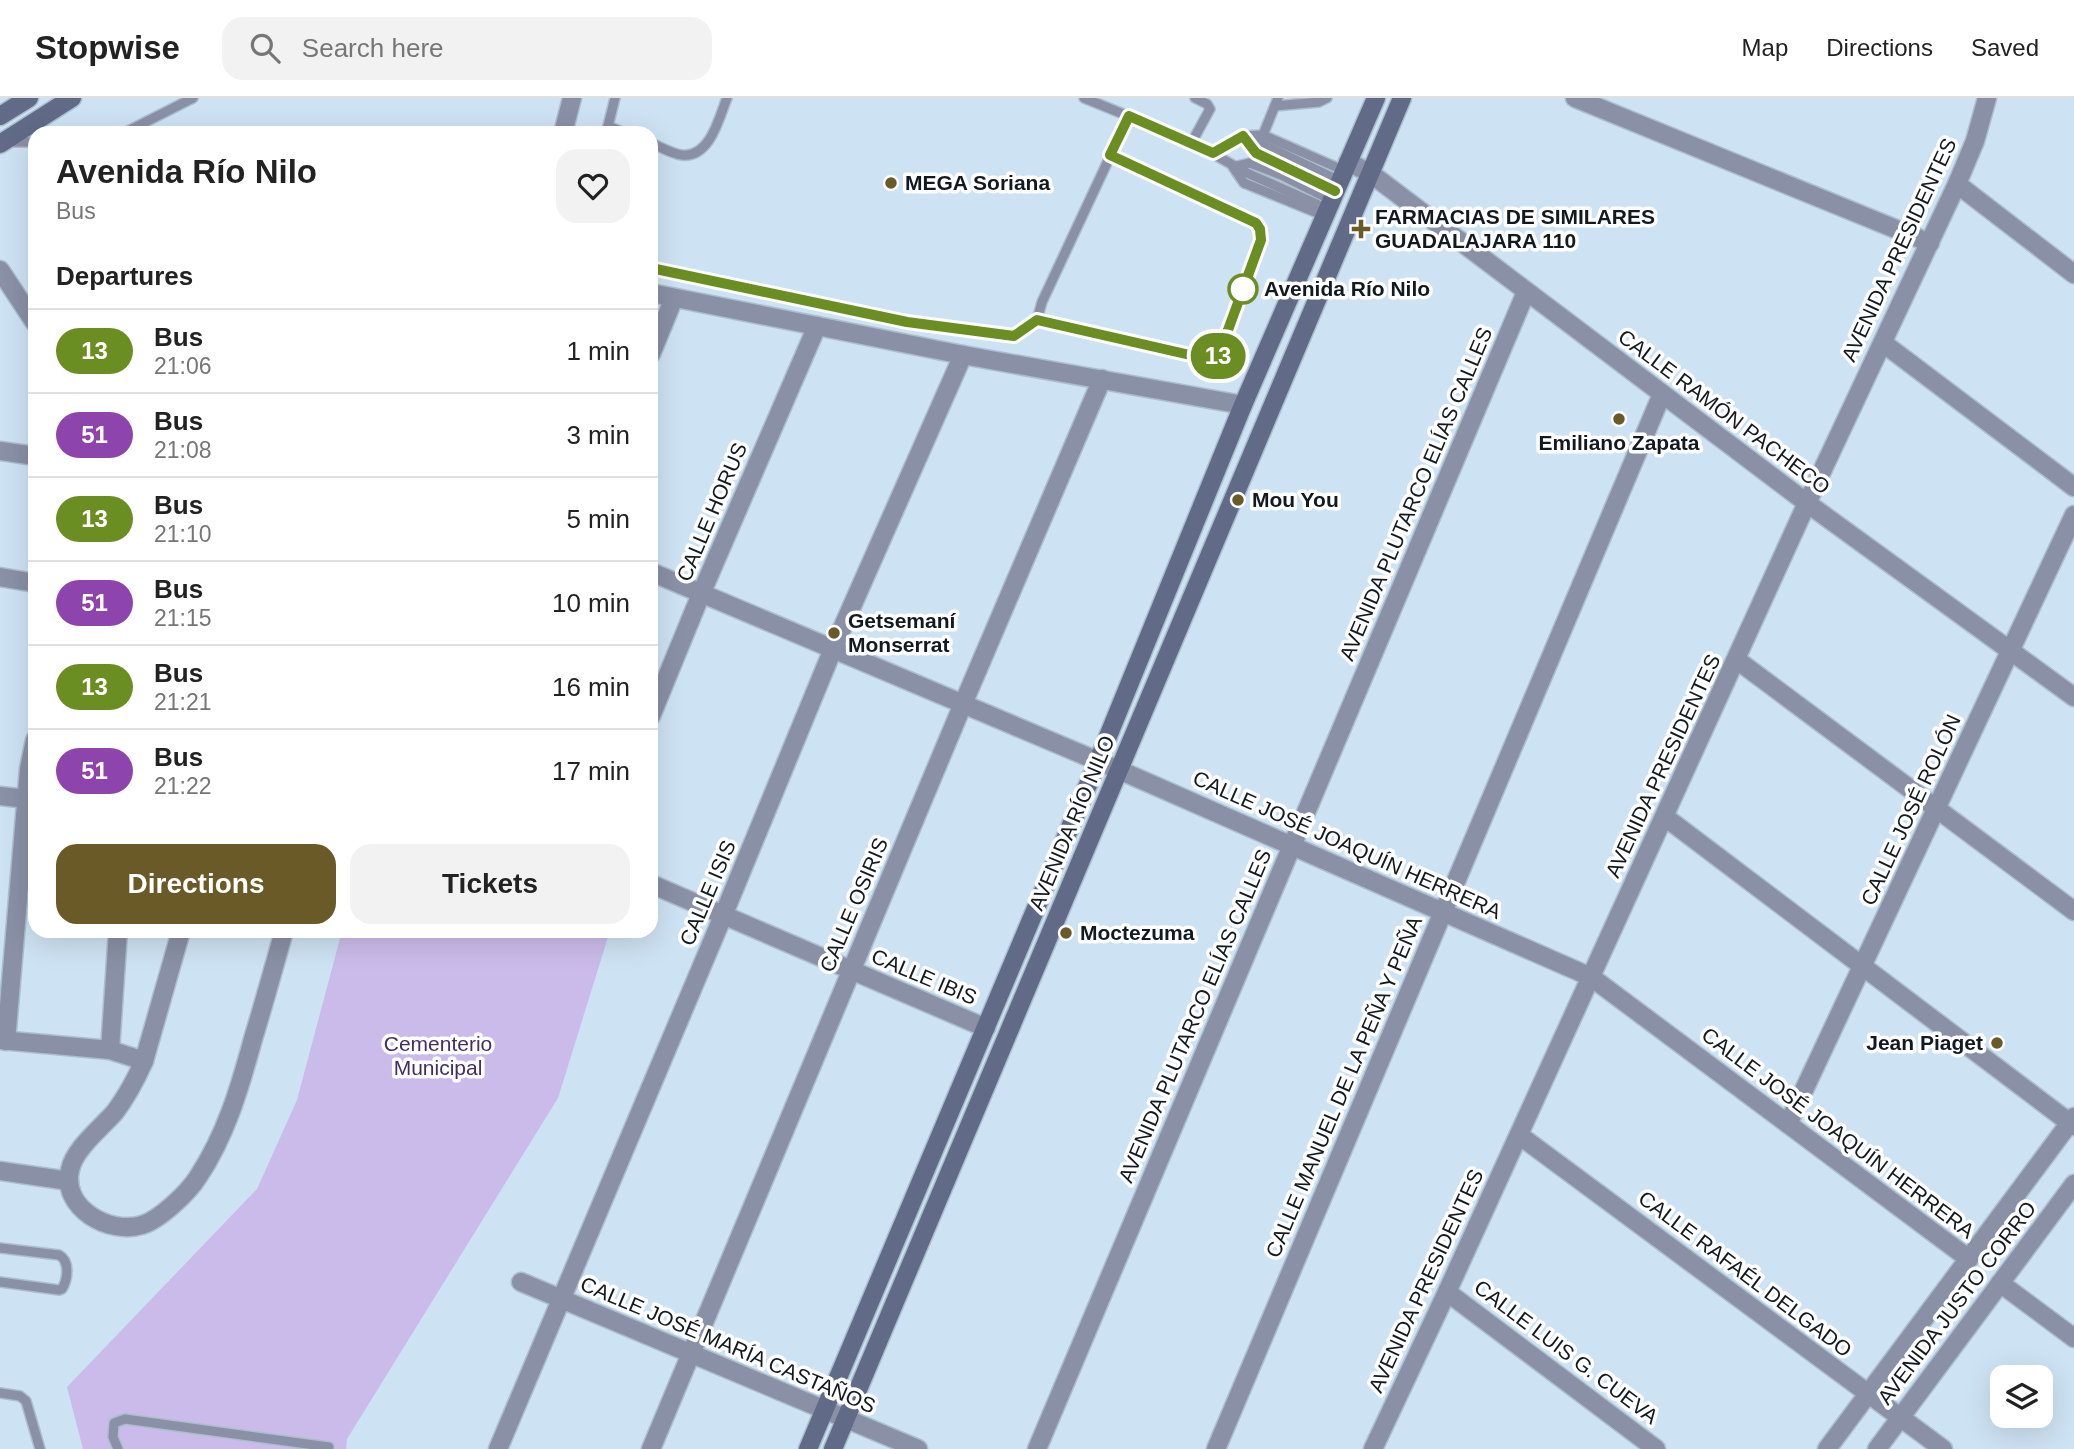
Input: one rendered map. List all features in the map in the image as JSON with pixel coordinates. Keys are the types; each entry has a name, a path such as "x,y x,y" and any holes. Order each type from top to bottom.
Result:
{"main road":[{"path":"0,116 29,98"},
{"path":"1,143 72,98"},
{"name":"AVENIDA RÍO NILO","path":"808,1449 1098,761 1243,405 1376,98"},
{"name":"AVENIDA RÍO NILO","path":"833,1449 1402,98"}],"street":[{"path":"565,126 572,98"},
{"path":"1575,98 1930,243"},
{"name":"AVENIDA PRESIDENTES","path":"1372,1449 1447,1292 1957,184 1975,141 1987,98"},
{"name":"CALLE RAMÓN PACHECO","path":"1336,190 1370,173 1808,503 2074,697"},
{"path":"1957,184 2074,274"},
{"path":"0,270 6,292 28,316"},
{"name":"AVENIDA PLUTARCO ELÍAS CALLES","path":"1037,1449 1526,292"},
{"path":"658,295 963,355 1243,405"},
{"path":"658,337 674,298"},
{"name":"CALLE HORUS","path":"658,699 817,326"},
{"path":"1883,342 2074,487"},
{"name":"CALLE ISIS","path":"498,1449 833,649 963,355"},
{"name":"CALLE OSIRIS","path":"651,1449 1102,379"},
{"name":"CALLE MANUEL DE LA PEÑA Y PEÑA","path":"1216,1449 1662,394"},
{"path":"0,451 28,455"},
{"name":"CALLE JOSÉ ROLÓN","path":"1788,1124 2074,515"},
{"name":"CALLE JOSÉ JOAQUÍN HERRERA","path":"658,575 1119,770 1591,977 1969,1259"},
{"path":"0,577 28,582"},
{"path":"1737,660 2074,911"},
{"path":"28,784 3,1041 110,1050 144,1061"},
{"path":"0,796 27,799"},
{"path":"1665,817 2073,1122"},
{"name":"CALLE IBIS","path":"658,887 986,1028"},
{"path":"110,1050 118,938"},
{"path":"179,938 144,1061 136,1078 116,1111 76,1155 69,1171 68,1181 80,1207 108,1225 125,1227 151,1221 196,1180 217,1144 237,1095 282,938"},
{"name":"AVENIDA JUSTO CORRO","path":"1827,1449 2073,1122"},
{"name":"CALLE RAFAÉL DELGADO","path":"1519,1135 1943,1449"},
{"path":"0,1171 68,1181"},
{"name":"AVENIDA JUSTO CORRO","path":"1877,1449 2074,1184"},
{"name":"CALLE JOSÉ MARÍA CASTAÑOS","path":"521,1282 918,1449"},
{"path":"2000,1283 2074,1338"},
{"name":"CALLE LUIS G. CUEVA","path":"1447,1292 1657,1449"}],"lane":[{"path":"138,126 193,98"},
{"path":"609,126 615,98"},
{"path":"658,146 680,155 697,153 707,143 727,98"},
{"path":"1084,98 1213,153 1233,167 1244,183 1336,190"},
{"path":"1192,142 1210,109 1207,104 1195,98"},
{"path":"1263,135 1276,102 1319,102 1327,98"},
{"path":"658,269 907,322 1014,336 1037,320 1042,302 1129,116"},
{"path":"1213,153 1243,136 1263,135 1336,190"},
{"path":"1243,136 1336,190"},
{"path":"1,143 28,142"},
{"path":"1037,320 1209,360 1217,357 1261,240 1260,229 1256,223 1110,155"},
{"path":"1233,167 1250,163 1281,176 1336,190"},
{"path":"0,1248 59,1255 67,1263 65,1283 59,1290 0,1282"},
{"path":"0,1393 20,1396 26,1401 40,1449"},
{"path":"118,1449 113,1437 114,1423 125,1419 329,1447"}],"green space":[{"name":"Cementerio Municipal","path":"340,938 608,938 558,1098 347,1439 346,1449 83,1449 67,1387 257,1189 297,1100"}],"bus line":[{"name":"13","path":"658,269 907,322 1014,336 1037,320 1212,360 1217,357 1261,240 1260,229 1256,223 1110,155 1129,116 1213,153 1243,136 1256,153 1335,191"}],"place":[{"name":"MEGA Soriana","path":"891,183"},
{"name":"FARMACIAS DE SIMILARES GUADALAJARA 110","path":"1361,229"},
{"name":"Avenida Río Nilo","path":"1243,289"},
{"name":"Emiliano Zapata","path":"1619,419"},
{"name":"Mou You","path":"1238,500"},
{"name":"Getsemaní Monserrat","path":"834,633"},
{"name":"Moctezuma","path":"1066,933"},
{"name":"Jean Piaget","path":"1997,1043"}]}
